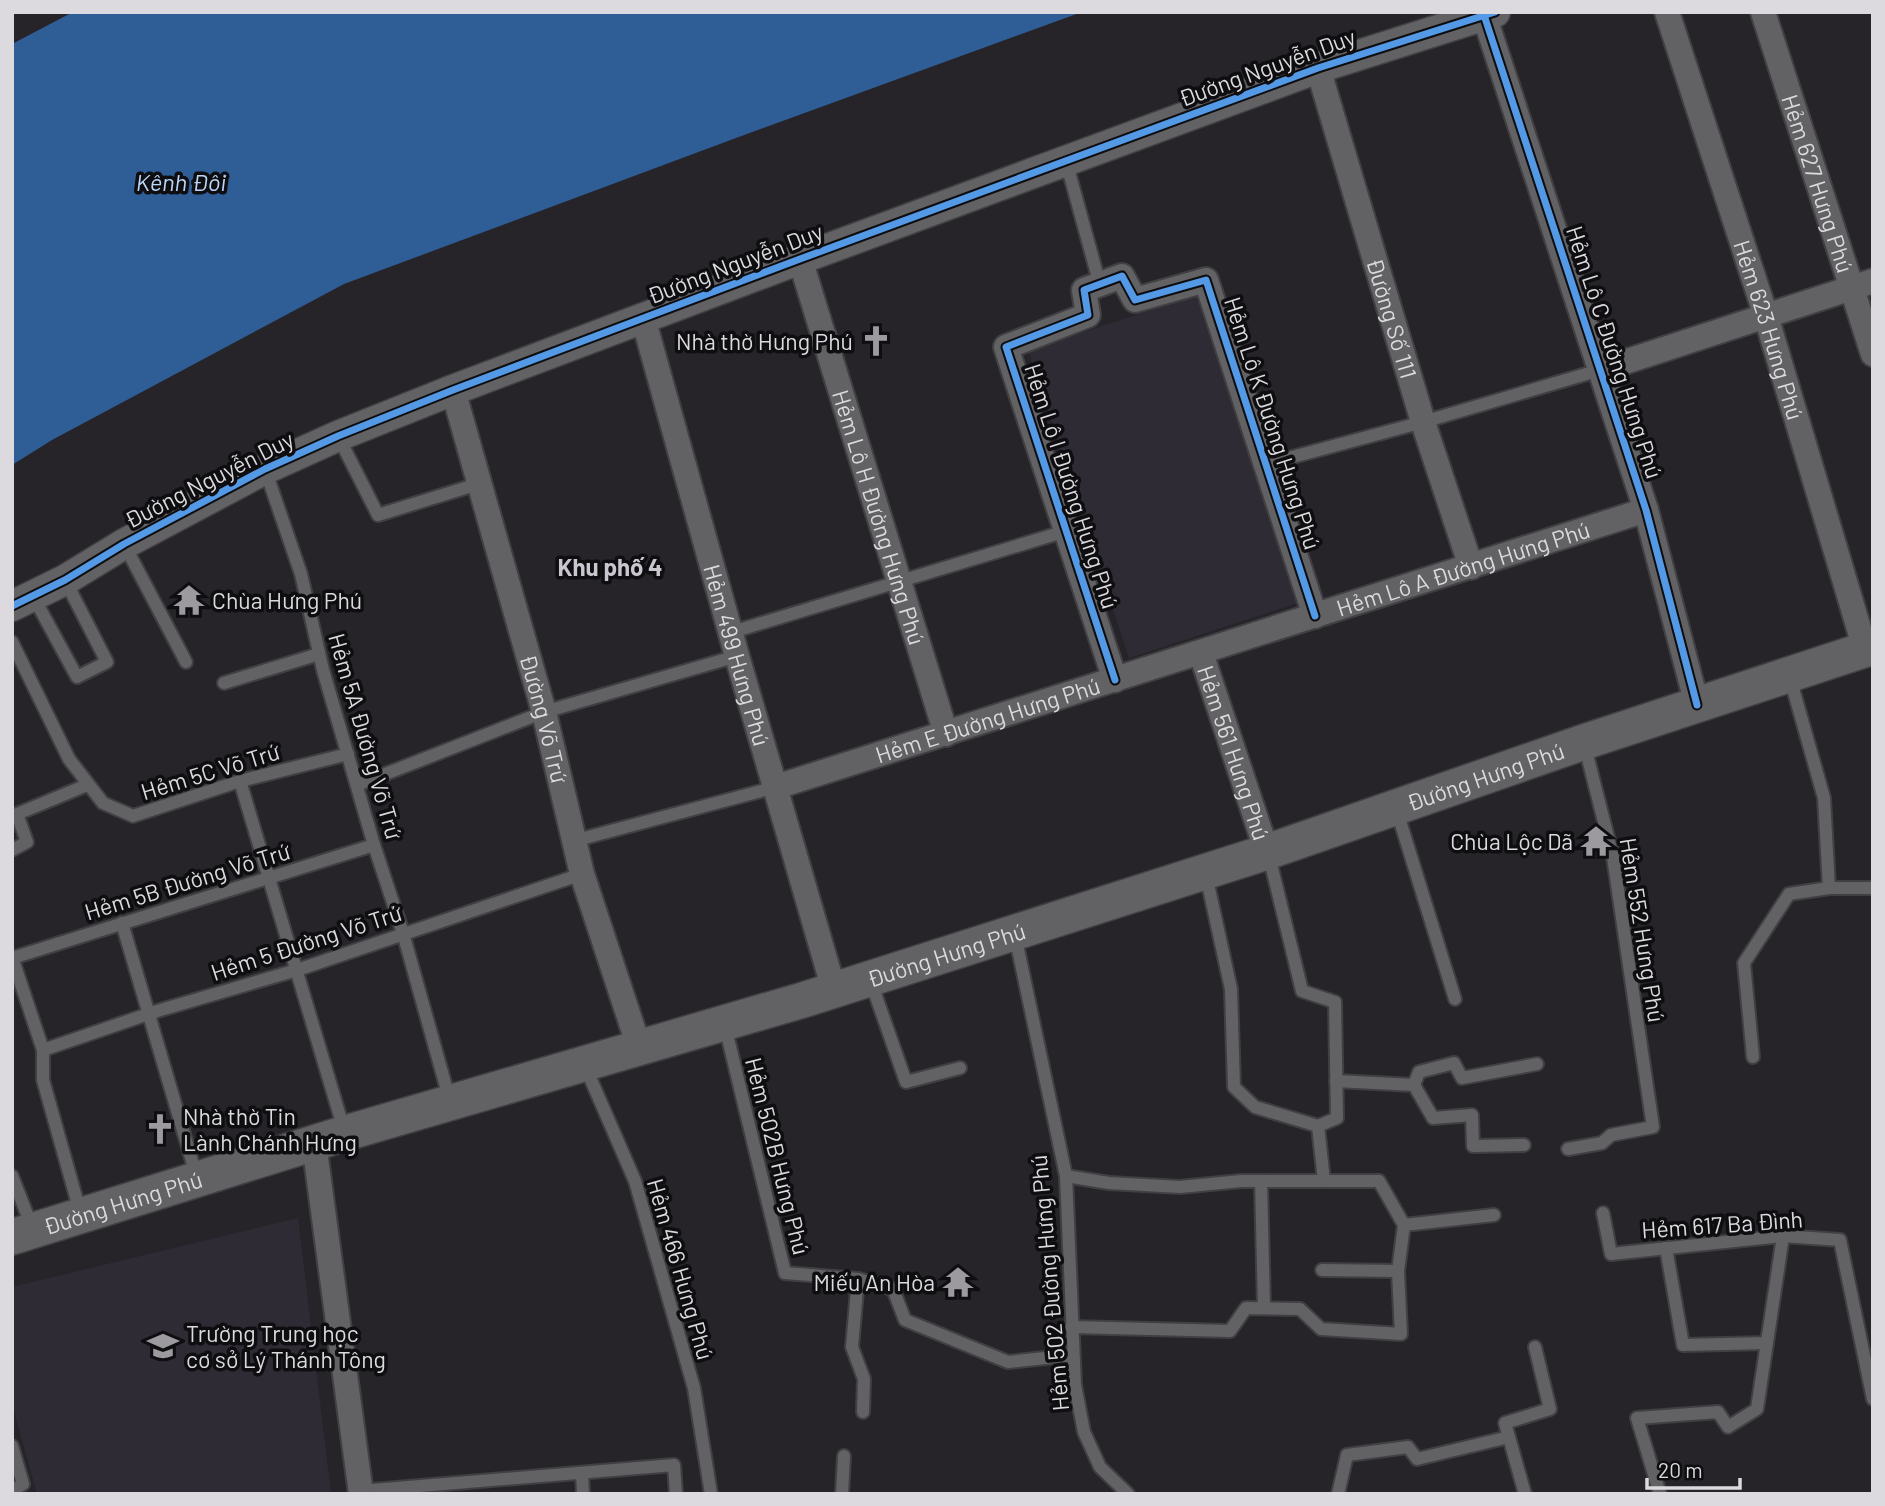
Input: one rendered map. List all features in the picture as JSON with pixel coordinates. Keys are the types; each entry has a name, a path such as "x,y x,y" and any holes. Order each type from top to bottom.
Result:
{"main road":[{"name":"Đường Hưng Phú","path":"23,1234 197,1178 834,990 1267,852 1584,742 1869,648"}],"street":[{"name":"Hẻm 623 Hưng Phú","path":"1667,12 1766,316 1869,648"},
{"name":"Hẻm 627 Hưng Phú","path":"1763,12 1862,284 1873,354"},
{"name":"Đường Nguyễn Duy","path":"22,601 265,469 338,436 453,390 1318,68 1490,14"},
{"name":"Hẻm Lô C Đường Hưng Phú","path":"1490,14 1646,510 1697,705"},
{"name":"Đường Số 111","path":"1318,68 1423,422 1471,567"},
{"name":"Hẻm Lô H Đường Hưng Phú","path":"800,259 946,734"},
{"name":"Hẻm Lô K Đường Hưng Phú","path":"1100,285 1122,276 1135,300 1206,280 1315,616"},
{"path":"1600,370 1862,284"},
{"name":"Hẻm Lô I Đường Hưng Phú","path":"1100,285 1084,290 1088,315 1006,347 1115,680"},
{"name":"Hẻm 499 Hưng Phú","path":"643,318 834,990"},
{"name":"Đường Võ Trứ","path":"453,390 544,712 582,874 639,1047"},
{"name":"Hẻm Lô A Đường Hưng Phú","path":"1201,653 1646,510"},
{"name":"Hẻm E Đường Hưng Phú","path":"776,787 1201,653"},
{"name":"Hẻm 561 Hưng Phú","path":"1201,653 1267,852"},
{"path":"330,1138 361,1492"}],"lane":[{"path":"1066,161 1100,285"},
{"path":"1266,464 1423,422 1600,370"},
{"path":"338,436 378,515 478,484"},
{"name":"Hẻm 5A Đường Võ Trứ","path":"265,469 301,574 319,654 374,845 403,933 450,1102"},
{"path":"357,785 544,712 900,582 1066,531"},
{"path":"124,544 186,662"},
{"path":"22,601 77,677 107,662 65,580"},
{"name":"Hẻm 5C Võ Trứ","path":"12,642 65,752 87,785 103,803 133,816 240,781 348,754"},
{"path":"224,683 319,654"},
{"path":"1788,674 1824,798 1829,888"},
{"name":"Hẻm 552 Hưng Phú","path":"1569,1149 1602,1143 1611,1135 1653,1127 1613,857 1584,742"},
{"path":"240,781 297,970 330,1138"},
{"path":"12,850 27,842 17,814 87,785"},
{"path":"573,841 776,787"},
{"path":"1396,807 1455,999"},
{"name":"Hẻm 5B Đường Võ Trứ","path":"12,957 374,845"},
{"path":"1205,872 1231,989 1234,1087 1255,1107 1318,1126 1337,1118 1335,1002 1302,991 1267,852"},
{"name":"Hẻm 5 Đường Võ Trứ","path":"43,1050 150,1014 297,970 582,874"},
{"path":"1753,1057 1744,963 1789,894 1829,888 1873,888"},
{"path":"122,923 197,1178"},
{"name":"Hẻm 502 Đường Hưng Phú","path":"1015,931 1066,1176 1075,1385 1084,1432 1100,1467 1128,1494"},
{"path":"12,957 43,1050 43,1080 81,1215"},
{"path":"870,978 906,1082 960,1068"},
{"name":"Hẻm 502B Hưng Phú","path":"725,1023 785,1273 858,1279 893,1289 905,1320 1007,1362 1073,1355"},
{"path":"1414,1085 1419,1072 1454,1063 1462,1078 1537,1064"},
{"name":"Hẻm 466 Hưng Phú","path":"584,1064 635,1181 694,1388 711,1494"},
{"path":"1336,1081 1414,1085"},
{"path":"1414,1085 1433,1118 1472,1115 1473,1146 1524,1145"},
{"path":"1318,1126 1324,1181"},
{"path":"12,1176 23,1234"},
{"path":"1066,1176 1109,1183 1180,1187 1261,1181 1379,1181 1404,1225 1398,1271 1401,1335 1321,1329 1300,1309 1264,1308 1247,1308 1230,1331 1071,1326"},
{"path":"1261,1181 1264,1308"},
{"name":"Hẻm 617 Ba Đình","path":"1603,1213 1611,1254 1783,1236 1840,1240 1873,1399"},
{"path":"1404,1225 1494,1214"},
{"path":"1660,1494 1637,1418 1718,1412 1728,1427 1757,1409 1783,1236"},
{"path":"1666,1248 1683,1345 1767,1343"},
{"path":"1322,1270 1398,1271"},
{"path":"858,1279 852,1348 864,1379 863,1412"},
{"path":"1525,1494 1505,1423 1550,1409 1535,1347"},
{"path":"1338,1494 1347,1455 1408,1447 1417,1459 1509,1437"},
{"path":"12,1446 23,1484 12,1491"},
{"path":"842,1494 844,1457"},
{"path":"361,1492 674,1465 676,1494"},
{"path":"582,1473 583,1494"}],"shaded area":[{"path":"1201,294 1301,602 1129,658 1028,350"},
{"name":"Trường Trung học cơ sở Lý Thánh Tông","path":"298,1218 331,1494 37,1494 12,1404 12,1287"}],"water":[{"name":"Kênh Đôi","path":"73,12 1082,12 344,284 52,440 12,465 12,44"}],"cycle path":[{"path":"12,606 65,580 124,544 265,469 338,436 800,259 1318,68 1495,12"},
{"path":"1484,15 1646,510 1697,705"},
{"path":"1115,680 1006,347 1088,315 1084,290 1122,276 1135,300 1206,280 1315,616"}],"place":[{"name":"Nhà thờ Hưng Phú","path":"876,341"},
{"name":"Chùa Hưng Phú","path":"189,600"},
{"name":"Chùa Lộc Dã","path":"1596,841"},
{"name":"Nhà thờ Tin Lành Chánh Hưng","path":"160,1129"},
{"name":"Miếu An Hòa","path":"958,1282"},
{"name":"Trường Trung học cơ sở Lý Thánh Tông","path":"163,1346"}],"district":[{"name":"Khu phố 4","path":"610,566"}]}
